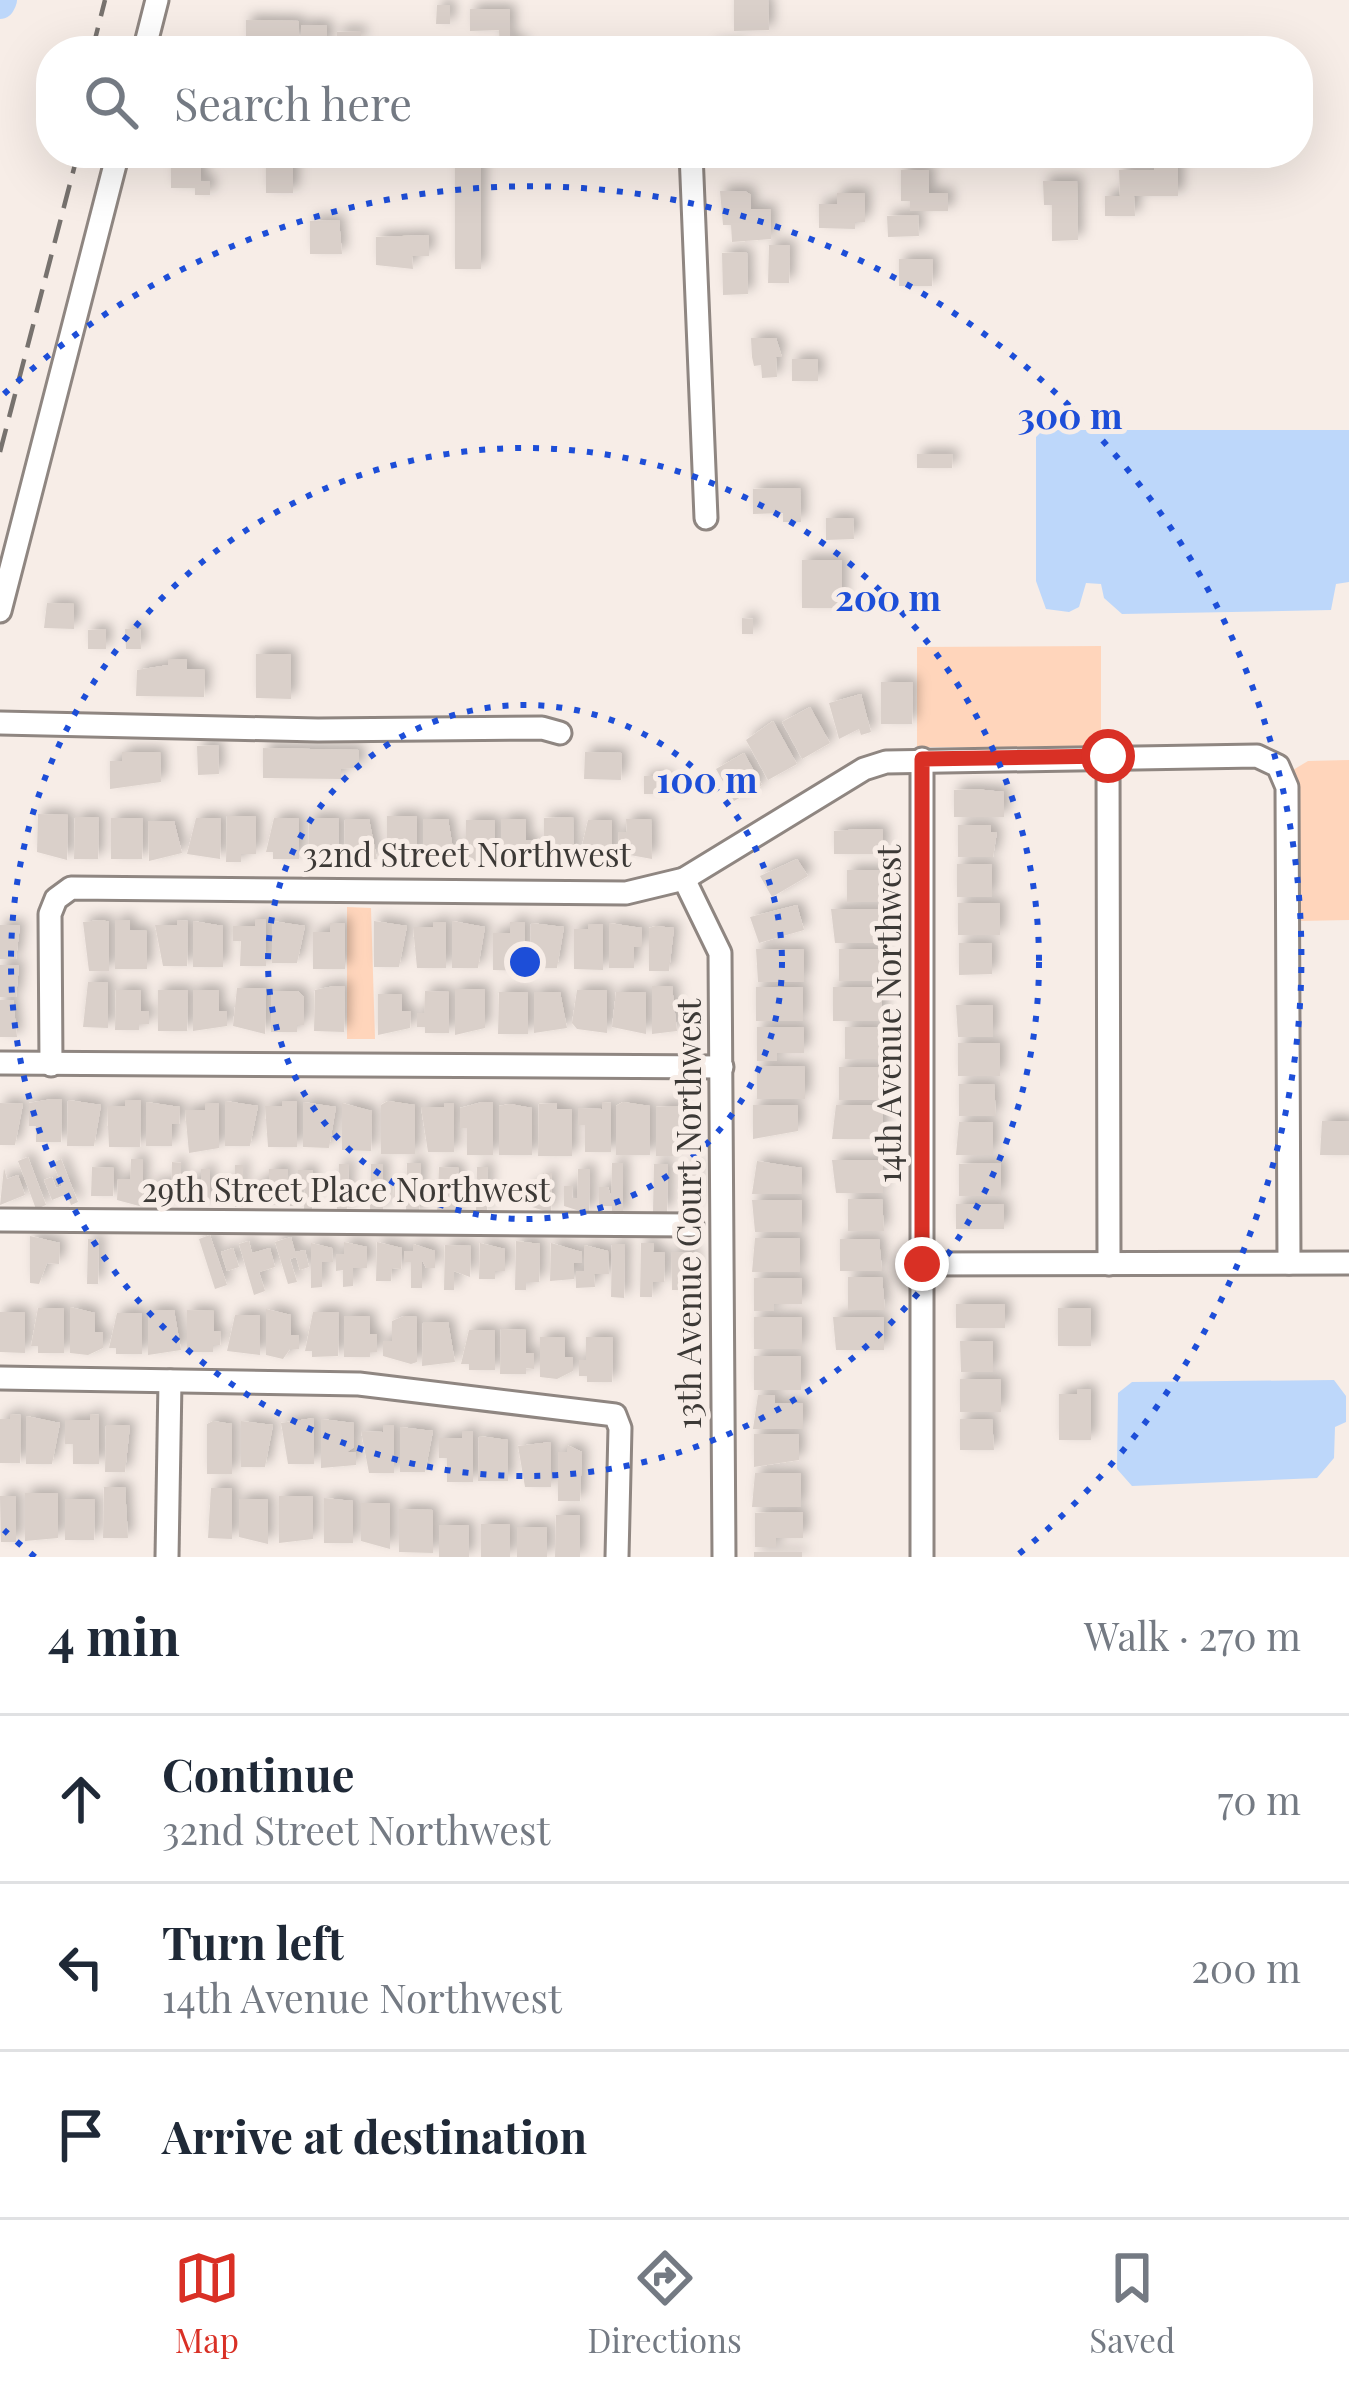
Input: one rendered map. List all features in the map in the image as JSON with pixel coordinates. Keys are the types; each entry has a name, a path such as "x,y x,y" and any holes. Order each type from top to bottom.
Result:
{"street":[{"path":"148,36 157,0"},
{"path":"0,611 114,168"},
{"path":"692,168 706,518"},
{"path":"0,723 318,730 542,728 560,733"},
{"path":"1108,756 1108,1264"},
{"name":"32nd Street Northwest","path":"51,1065 50,914 56,899 71,888 626,892 684,879 864,769 922,759 1257,756 1278,766 1287,787 1289,1263"},
{"name":"14th Avenue Northwest","path":"922,759 922,1557"},
{"name":"13th Avenue Court Northwest","path":"684,879 720,953 724,1557"},
{"path":"0,1064 722,1067"},
{"name":"29th Street Place Northwest","path":"0,1220 692,1225"},
{"path":"922,1264 1349,1263"},
{"path":"0,1378 359,1384 615,1415 620,1428 617,1557"},
{"path":"167,1557 170,1381"}],"shaded area":[{"path":"1101,646 1101,747 917,747 917,647"},
{"path":"1349,760 1349,920 1299,921 1298,793 1293,770 1308,761"},
{"path":"347,907 371,908 375,1039 347,1039"}],"water":[{"path":"1043,430 1349,430 1349,582 1336,584 1331,610 1122,614 1104,598 1101,584 1086,583 1079,607 1069,612 1046,609 1036,581 1036,437"},
{"path":"1334,1380 1346,1396 1346,1422 1335,1427 1334,1458 1317,1478 1132,1486 1117,1469 1118,1393 1132,1382"}],"building":[{"path":"734,0 768,0 769,30 734,31"},
{"path":"437,5 450,5 450,24 436,24"},
{"path":"470,9 510,9 510,36 499,36 499,30 470,31"},
{"path":"246,20 299,21 299,36 246,36"},
{"path":"301,25 327,25 327,36 301,36"},
{"path":"361,31 361,36 337,36 337,32"},
{"path":"171,168 201,168 201,181 210,181 210,195 195,195 195,188 171,188"},
{"path":"266,168 293,168 293,193 266,193"},
{"path":"455,168 481,168 481,269 455,269"},
{"path":"1178,168 1178,196 1134,196 1135,216 1105,216 1105,196 1120,196 1119,170"},
{"path":"901,170 929,170 929,193 948,193 948,211 910,211 910,201 901,201"},
{"path":"1043,181 1077,181 1078,240 1052,241 1052,205 1044,205"},
{"path":"720,191 745,191 751,195 751,209 771,209 771,239 732,242 731,225 723,225"},
{"path":"837,193 865,193 865,222 855,222 855,229 819,228 819,204 837,204"},
{"path":"918,215 919,236 888,237 887,216"},
{"path":"339,220 342,254 310,254 310,221"},
{"path":"429,235 429,256 412,256 413,269 376,265 376,237"},
{"path":"769,245 790,245 789,283 768,283"},
{"path":"747,252 748,294 723,295 722,253"},
{"path":"899,259 933,259 932,286 899,286"},
{"path":"751,338 776,338 782,357 776,357 777,377 762,378 761,365 754,366"},
{"path":"792,359 818,359 818,381 792,381"},
{"path":"917,454 953,454 952,468 917,468"},
{"path":"800,488 801,522 783,522 783,513 753,514 753,489"},
{"path":"826,518 853,518 854,539 826,540"},
{"path":"802,560 842,560 842,608 802,608"},
{"path":"47,603 74,604 74,629 44,628"},
{"path":"742,618 753,619 753,634 742,634"},
{"path":"106,629 106,649 88,649 88,630"},
{"path":"125,629 140,629 141,649 126,649"},
{"path":"256,654 291,654 291,699 256,698"},
{"path":"168,659 187,659 187,669 205,670 204,697 136,696 137,670 168,665"},
{"path":"881,682 913,682 912,724 881,724"},
{"path":"861,694 871,732 861,735 859,729 839,739 829,703"},
{"path":"810,707 830,743 802,759 782,722"},
{"path":"773,721 797,764 768,780 746,740"},
{"path":"218,745 219,774 198,775 197,746"},
{"path":"263,748 359,750 359,768 341,769 341,779 263,778"},
{"path":"122,752 160,752 161,782 110,789 110,761 122,761"},
{"path":"585,752 622,753 621,780 584,779"},
{"path":"744,753 762,785 734,801 716,769"},
{"path":"644,776 668,776 668,794 644,794"},
{"path":"954,790 1004,792 1004,817 954,817"},
{"path":"38,814 68,815 67,860 37,852"},
{"path":"227,816 256,816 256,854 241,854 241,862 226,862"},
{"path":"387,816 417,816 417,862 387,854"},
{"path":"75,817 99,817 98,859 74,859"},
{"path":"573,817 574,863 559,863 559,855 544,855 544,818"},
{"path":"111,818 143,818 142,859 111,859"},
{"path":"196,818 221,818 220,859 187,854"},
{"path":"274,818 299,818 299,859 273,859 273,852 266,852"},
{"path":"309,818 339,818 338,859 308,859"},
{"path":"345,819 369,819 377,859 344,859"},
{"path":"423,819 448,819 455,861 423,861"},
{"path":"501,819 526,819 526,840 534,840 534,855 527,855 527,860 501,860"},
{"path":"626,819 651,819 652,859 619,853 618,832 627,832"},
{"path":"466,820 495,820 495,861 465,861 461,840 466,840"},
{"path":"588,820 612,820 612,861 586,861 586,854 580,854"},
{"path":"148,821 174,821 182,853 149,861"},
{"path":"958,825 991,825 991,832 997,832 993,857 958,857"},
{"path":"883,829 883,854 834,854 834,831"},
{"path":"797,859 808,876 772,897 760,876"},
{"path":"957,864 992,864 992,897 957,897"},
{"path":"847,870 881,870 883,902 847,902"},
{"path":"958,903 1000,903 1000,935 958,935"},
{"path":"797,905 804,930 759,943 750,917"},
{"path":"831,909 882,909 882,943 835,943"},
{"path":"255,919 266,919 266,966 240,966 241,941 233,941 233,926 255,926"},
{"path":"115,920 130,920 130,930 147,931 147,969 115,969"},
{"path":"177,920 188,921 187,966 163,966 155,925 177,925"},
{"path":"193,921 223,926 223,967 193,967"},
{"path":"272,921 305,926 297,963 272,963"},
{"path":"374,921 407,926 399,967 374,967"},
{"path":"452,921 485,927 478,968 452,968"},
{"path":"83,922 109,922 109,971 89,971"},
{"path":"433,922 446,922 446,968 417,968 413,927 433,927"},
{"path":"510,922 525,922 524,971 493,970 493,933 510,933"},
{"path":"330,923 345,923 345,969 313,969 313,932 330,932"},
{"path":"531,923 564,927 557,968 530,968"},
{"path":"609,923 642,928 642,947 634,947 634,968 609,968"},
{"path":"588,924 603,924 603,970 574,969 574,929 588,929"},
{"path":"0,925 20,925 16,959 0,959"},
{"path":"649,928 674,928 669,971 649,971"},
{"path":"959,943 992,943 992,974 959,975"},
{"path":"756,949 804,949 804,982 758,982"},
{"path":"839,949 881,949 881,981 839,981"},
{"path":"0,965 19,965 16,997 0,997"},
{"path":"88,982 108,982 108,1028 83,1027"},
{"path":"345,986 344,1032 314,1031 315,990"},
{"path":"652,986 672,986 677,1031 652,1034"},
{"path":"756,987 803,987 803,1021 756,1021"},
{"path":"833,987 882,987 882,1021 833,1021"},
{"path":"237,988 266,988 265,1034 233,1026"},
{"path":"455,989 485,989 485,1028 455,1035"},
{"path":"116,990 141,990 141,1011 149,1011 149,1024 139,1024 139,1030 115,1030"},
{"path":"158,990 188,990 187,1031 158,1031"},
{"path":"193,990 219,990 219,1011 227,1011 227,1026 193,1031"},
{"path":"577,990 607,990 607,1033 577,1029 572,1023"},
{"path":"271,991 298,991 304,997 304,1025 297,1025 297,1032 271,1032"},
{"path":"425,991 449,992 449,1033 425,1033 425,1027 417,1027 417,1013 424,1013"},
{"path":"499,992 528,992 528,1034 498,1034"},
{"path":"534,992 560,992 567,1028 534,1033"},
{"path":"616,992 646,992 646,1034 612,1027"},
{"path":"378,994 402,994 402,1011 411,1011 410,1028 378,1035"},
{"path":"0,1000 13,1000 17,1037 0,1037"},
{"path":"956,1005 993,1005 993,1037 958,1037"},
{"path":"757,1027 804,1027 804,1053 777,1053 777,1061 757,1061"},
{"path":"845,1027 880,1027 882,1059 845,1059"},
{"path":"958,1043 1000,1043 1000,1076 958,1076"},
{"path":"757,1066 805,1066 805,1099 757,1099"},
{"path":"839,1067 882,1067 882,1100 839,1100"},
{"path":"959,1084 994,1084 996,1116 959,1116"},
{"path":"62,1099 61,1142 36,1142 36,1126 29,1126 29,1103"},
{"path":"68,1100 101,1105 94,1146 67,1146"},
{"path":"125,1100 141,1100 140,1147 109,1147 107,1106 125,1106"},
{"path":"225,1101 258,1106 250,1146 225,1146"},
{"path":"282,1101 297,1101 297,1147 268,1147 265,1106 282,1106"},
{"path":"388,1101 415,1105 415,1154 381,1154 381,1105"},
{"path":"146,1102 180,1107 179,1124 172,1124 172,1146 146,1146"},
{"path":"303,1102 336,1107 329,1148 303,1147"},
{"path":"493,1102 493,1155 467,1155 467,1128 460,1128 460,1108"},
{"path":"602,1102 611,1103 611,1152 585,1152 585,1125 578,1125 578,1108 602,1109"},
{"path":"623,1102 650,1106 650,1155 616,1155 616,1106"},
{"path":"0,1103 23,1104 15,1145 0,1145"},
{"path":"205,1103 219,1103 219,1148 189,1153 185,1110 205,1110"},
{"path":"342,1103 372,1111 371,1151 342,1150"},
{"path":"444,1103 454,1103 454,1152 428,1152 421,1107 444,1107"},
{"path":"557,1103 557,1109 572,1109 572,1156 538,1156 539,1104"},
{"path":"753,1105 798,1105 798,1131 753,1139"},
{"path":"836,1105 883,1105 883,1139 832,1139"},
{"path":"499,1106 532,1108 532,1155 499,1155"},
{"path":"656,1107 682,1107 676,1156 656,1156"},
{"path":"1322,1121 1349,1121 1349,1155 1320,1155"},
{"path":"959,1122 993,1122 993,1155 956,1155"},
{"path":"28,1157 46,1205 36,1209 18,1161"},
{"path":"61,1159 78,1202 71,1205 67,1194 52,1200 44,1180 52,1177 56,1188 62,1186 53,1163"},
{"path":"131,1159 143,1159 143,1207 117,1200 118,1179 130,1179"},
{"path":"832,1160 883,1160 883,1193 836,1193"},
{"path":"757,1161 802,1168 802,1194 752,1194"},
{"path":"172,1162 181,1163 181,1204 152,1203 153,1180 171,1186"},
{"path":"407,1163 421,1163 419,1215 406,1214"},
{"path":"612,1163 623,1163 623,1216 612,1216 612,1206 599,1206 599,1187 608,1187 611,1196"},
{"path":"1001,1163 1001,1196 959,1196 959,1164"},
{"path":"339,1164 349,1164 347,1212 337,1212 337,1202 330,1202 331,1180 339,1180"},
{"path":"371,1164 383,1164 383,1210 370,1210"},
{"path":"654,1164 668,1164 667,1212 653,1212"},
{"path":"687,1164 696,1164 694,1209 686,1209"},
{"path":"235,1165 243,1165 243,1207 235,1207"},
{"path":"92,1167 114,1168 113,1196 91,1196"},
{"path":"439,1167 459,1168 459,1214 437,1214"},
{"path":"477,1167 488,1167 487,1211 476,1211"},
{"path":"4,1168 7,1179 18,1175 25,1195 0,1205"},
{"path":"201,1169 210,1169 210,1203 187,1203 187,1180 201,1180"},
{"path":"269,1169 288,1169 288,1181 281,1181 280,1206 255,1200 255,1182 269,1182"},
{"path":"578,1169 590,1169 589,1214 564,1206 564,1186 573,1186 572,1198 577,1198"},
{"path":"298,1170 313,1170 312,1209 304,1209 305,1190 298,1189 298,1206 290,1206 291,1182 298,1182"},
{"path":"543,1173 552,1173 551,1213 529,1206 530,1185 543,1186"},
{"path":"221,1181 229,1182 228,1201 220,1201"},
{"path":"394,1184 401,1184 401,1204 393,1204"},
{"path":"848,1199 882,1199 884,1231 848,1231"},
{"path":"752,1200 802,1200 802,1232 755,1232"},
{"path":"956,1204 1004,1204 1004,1229 956,1229"},
{"path":"210,1235 227,1285 215,1289 199,1239"},
{"path":"30,1236 60,1243 59,1264 47,1263 39,1284 30,1283"},
{"path":"291,1237 295,1252 305,1250 309,1267 300,1270 296,1257 290,1259 297,1282 288,1284 275,1242"},
{"path":"755,1238 800,1238 800,1272 752,1272"},
{"path":"88,1239 99,1239 98,1284 87,1284"},
{"path":"840,1239 879,1239 882,1271 840,1271"},
{"path":"249,1241 252,1253 270,1248 275,1267 259,1272 265,1291 254,1295 239,1244"},
{"path":"516,1241 540,1244 539,1282 526,1282 526,1290 515,1290"},
{"path":"344,1242 367,1247 367,1268 353,1268 353,1286 343,1287 336,1254 344,1254"},
{"path":"377,1242 402,1248 401,1269 392,1268 391,1281 376,1281"},
{"path":"311,1243 332,1248 333,1262 322,1262 322,1287 311,1288"},
{"path":"480,1243 505,1249 505,1271 495,1271 495,1279 479,1279"},
{"path":"551,1243 582,1252 582,1263 574,1263 574,1279 550,1281"},
{"path":"641,1243 654,1243 653,1252 665,1252 664,1282 653,1282 652,1297 640,1297"},
{"path":"413,1244 435,1251 435,1268 426,1268 422,1260 422,1288 411,1288 411,1262 404,1262 404,1251 413,1251"},
{"path":"612,1244 625,1244 624,1298 611,1297"},
{"path":"445,1245 471,1246 470,1277 454,1271 454,1290 444,1290"},
{"path":"584,1245 608,1251 609,1274 594,1274 595,1287 576,1288 576,1271 584,1271"},
{"path":"233,1248 239,1267 227,1271 221,1252"},
{"path":"671,1252 694,1252 695,1274 681,1274 681,1290 672,1290"},
{"path":"848,1277 882,1277 885,1310 848,1310"},
{"path":"754,1278 802,1278 802,1304 774,1304 774,1311 754,1311"},
{"path":"956,1304 1005,1304 1005,1328 956,1328"},
{"path":"70,1307 95,1313 95,1332 103,1332 103,1348 88,1355 70,1353"},
{"path":"38,1308 64,1308 64,1353 38,1353 38,1346 31,1346"},
{"path":"1058,1308 1091,1308 1091,1346 1058,1346"},
{"path":"266,1309 291,1315 291,1335 299,1335 299,1349 290,1349 283,1359 266,1355"},
{"path":"148,1310 174,1310 181,1350 148,1355"},
{"path":"187,1310 214,1311 214,1331 221,1332 220,1345 213,1345 213,1352 187,1352"},
{"path":"0,1312 25,1312 25,1353 0,1352"},
{"path":"313,1312 339,1312 338,1356 312,1357 312,1351 305,1351"},
{"path":"117,1313 142,1313 142,1354 116,1354 116,1348 109,1348"},
{"path":"235,1315 260,1315 260,1355 227,1351"},
{"path":"344,1316 370,1316 377,1352 370,1352 370,1357 344,1357"},
{"path":"417,1317 417,1362 411,1364 383,1356 383,1341 392,1341 392,1321"},
{"path":"754,1317 802,1317 802,1349 754,1349"},
{"path":"833,1317 884,1317 884,1350 836,1350"},
{"path":"423,1322 448,1322 455,1362 422,1366"},
{"path":"501,1329 526,1330 526,1353 534,1353 534,1369 526,1368 526,1374 500,1374"},
{"path":"469,1330 495,1330 495,1370 469,1370 469,1364 461,1364"},
{"path":"540,1337 565,1337 565,1357 573,1357 573,1371 557,1379 540,1377"},
{"path":"586,1337 613,1337 612,1382 587,1382 587,1376 579,1376 579,1360 586,1360"},
{"path":"960,1341 993,1341 993,1372 961,1372"},
{"path":"754,1356 801,1356 801,1390 754,1390"},
{"path":"960,1379 1001,1379 1001,1412 960,1412"},
{"path":"1077,1389 1091,1389 1091,1440 1059,1440 1059,1394 1077,1394"},
{"path":"758,1395 775,1395 775,1403 803,1403 803,1429 753,1429"},
{"path":"10,1414 21,1415 20,1463 0,1463 0,1419 10,1419"},
{"path":"90,1414 99,1415 99,1464 73,1464 73,1444 65,1444 65,1420 90,1420"},
{"path":"26,1416 60,1423 52,1464 26,1464"},
{"path":"314,1418 314,1464 288,1464 281,1423"},
{"path":"321,1419 354,1423 354,1447 347,1452 356,1452 356,1465 321,1468"},
{"path":"960,1419 992,1419 994,1450 960,1450"},
{"path":"241,1421 273,1425 265,1467 241,1467"},
{"path":"207,1424 232,1424 232,1474 207,1474"},
{"path":"106,1425 130,1425 125,1472 105,1472"},
{"path":"383,1425 394,1425 394,1473 369,1473 361,1431 383,1432"},
{"path":"400,1427 433,1431 425,1472 400,1472"},
{"path":"462,1431 473,1431 473,1482 447,1482 447,1458 439,1458 439,1438 462,1438"},
{"path":"754,1434 799,1434 799,1460 754,1467"},
{"path":"479,1436 508,1440 508,1481 478,1481"},
{"path":"551,1442 551,1487 525,1487 518,1446"},
{"path":"567,1445 582,1452 580,1501 558,1501 558,1452 567,1452"},
{"path":"755,1473 801,1473 801,1507 752,1507"},
{"path":"104,1487 125,1487 128,1538 103,1538"},
{"path":"211,1488 232,1488 232,1539 208,1538"},
{"path":"25,1493 58,1493 58,1538 25,1541"},
{"path":"0,1496 16,1496 16,1542 1,1542"},
{"path":"279,1496 313,1496 313,1539 279,1543"},
{"path":"324,1498 353,1501 353,1543 324,1543"},
{"path":"65,1499 95,1499 94,1540 65,1540"},
{"path":"239,1499 268,1499 268,1544 239,1537"},
{"path":"361,1503 390,1503 390,1549 361,1541"},
{"path":"399,1509 433,1510 433,1553 399,1552"},
{"path":"803,1512 803,1538 776,1538 776,1547 755,1547 755,1513"},
{"path":"556,1515 580,1515 580,1557 555,1557"},
{"path":"481,1524 510,1524 510,1557 481,1557"},
{"path":"439,1525 469,1525 469,1557 439,1557"},
{"path":"517,1527 547,1527 547,1557 517,1557"},
{"path":"754,1552 802,1552 802,1557 754,1557"}],"waterway":[{"path":"0,4 2,0"}],"railway":[{"path":"96,36 105,0"},
{"path":"0,452 74,168"}],"route":[{"path":"922,1264 922,759 1108,756"}]}
